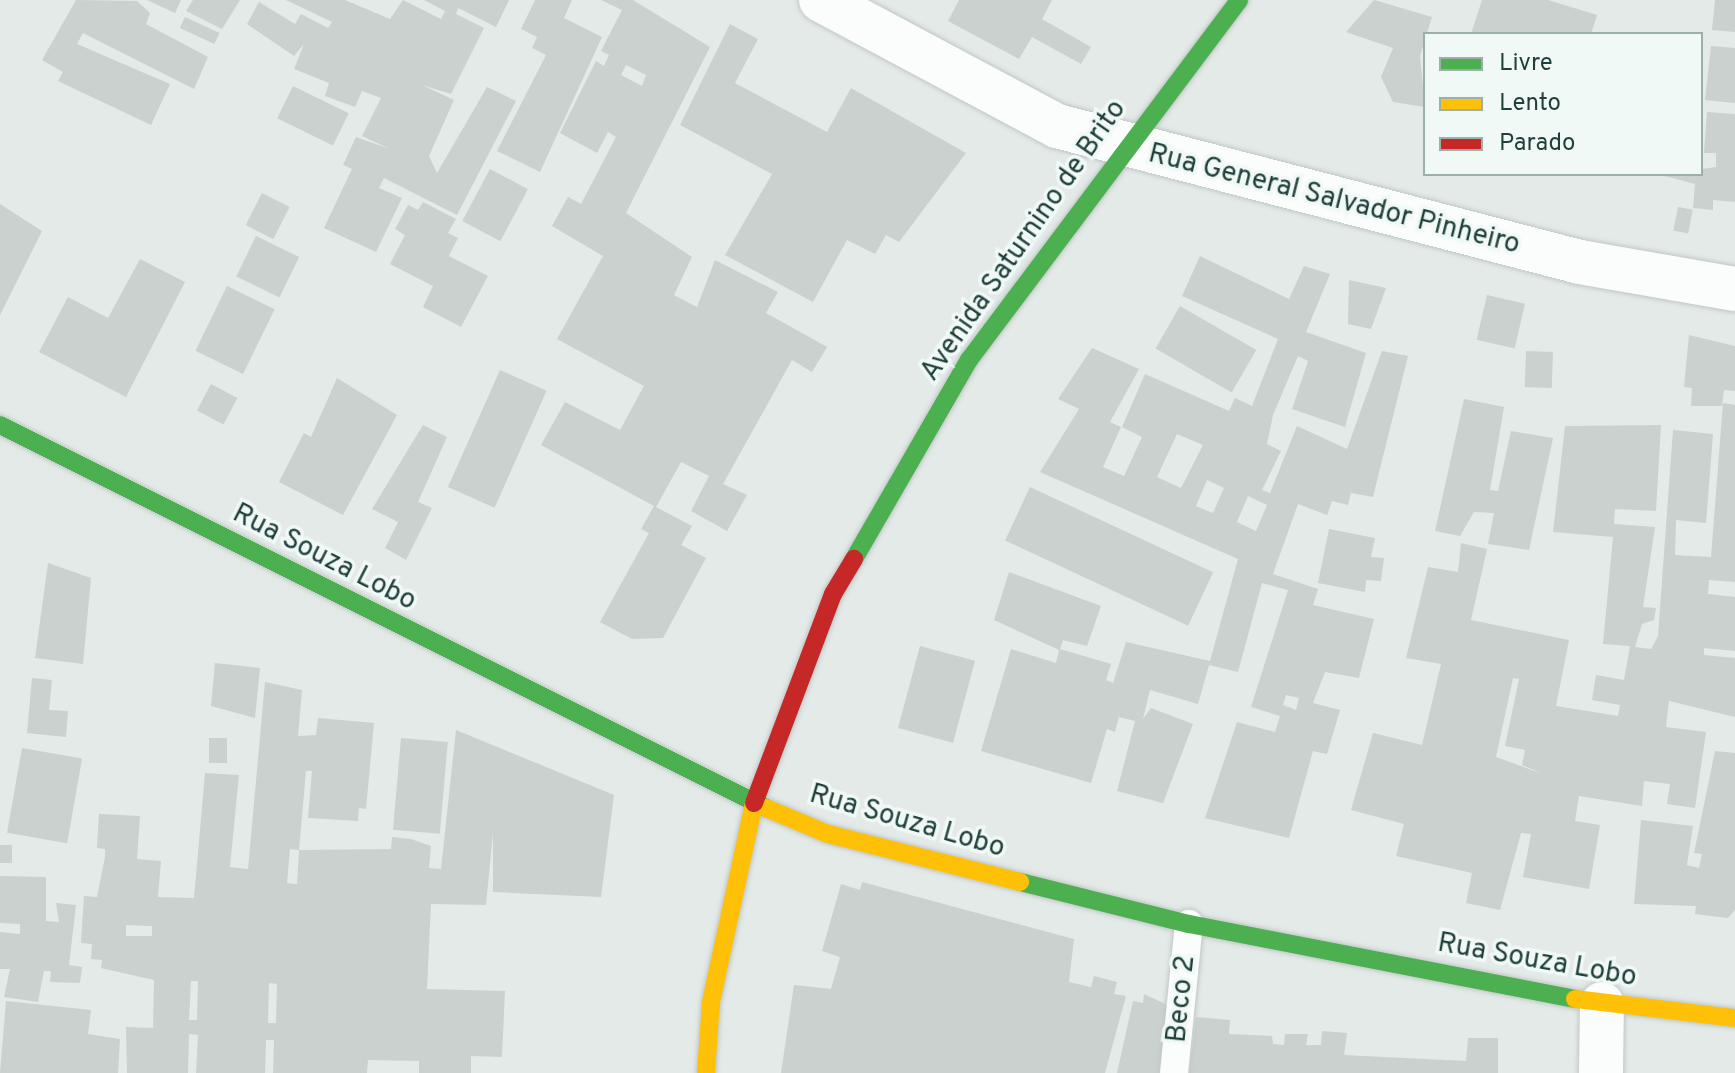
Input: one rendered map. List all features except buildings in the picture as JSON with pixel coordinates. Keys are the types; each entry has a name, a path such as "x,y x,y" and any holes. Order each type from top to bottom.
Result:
{"street":[{"name":"Rua General Salvador Pinheiro","path":"821,0 1057,126 1123,146 1580,262 1735,289"},
{"name":"Avenida Saturnino de Brito","path":"706,1073 711,1002 754,804 833,594 969,360 1123,146 1239,0"},
{"name":"Rua Souza Lobo","path":"0,425 754,804 828,834 1189,924 1602,1004 1735,1018"},
{"path":"1601,1073 1602,1004"}],"lane":[{"name":"Beco 2","path":"1174,1073 1189,924"}],"traffic: fast":[{"path":"854,559 969,360 1239,0"},
{"path":"0,425 766,808"},
{"path":"1020,882 1189,924 1575,999"}],"traffic: slow":[{"path":"706,1073 711,1002 754,803"},
{"path":"766,808 828,834 1020,882"},
{"path":"1575,999 1735,1018"}],"traffic: jam":[{"path":"754,803 833,594 854,559"}]}
